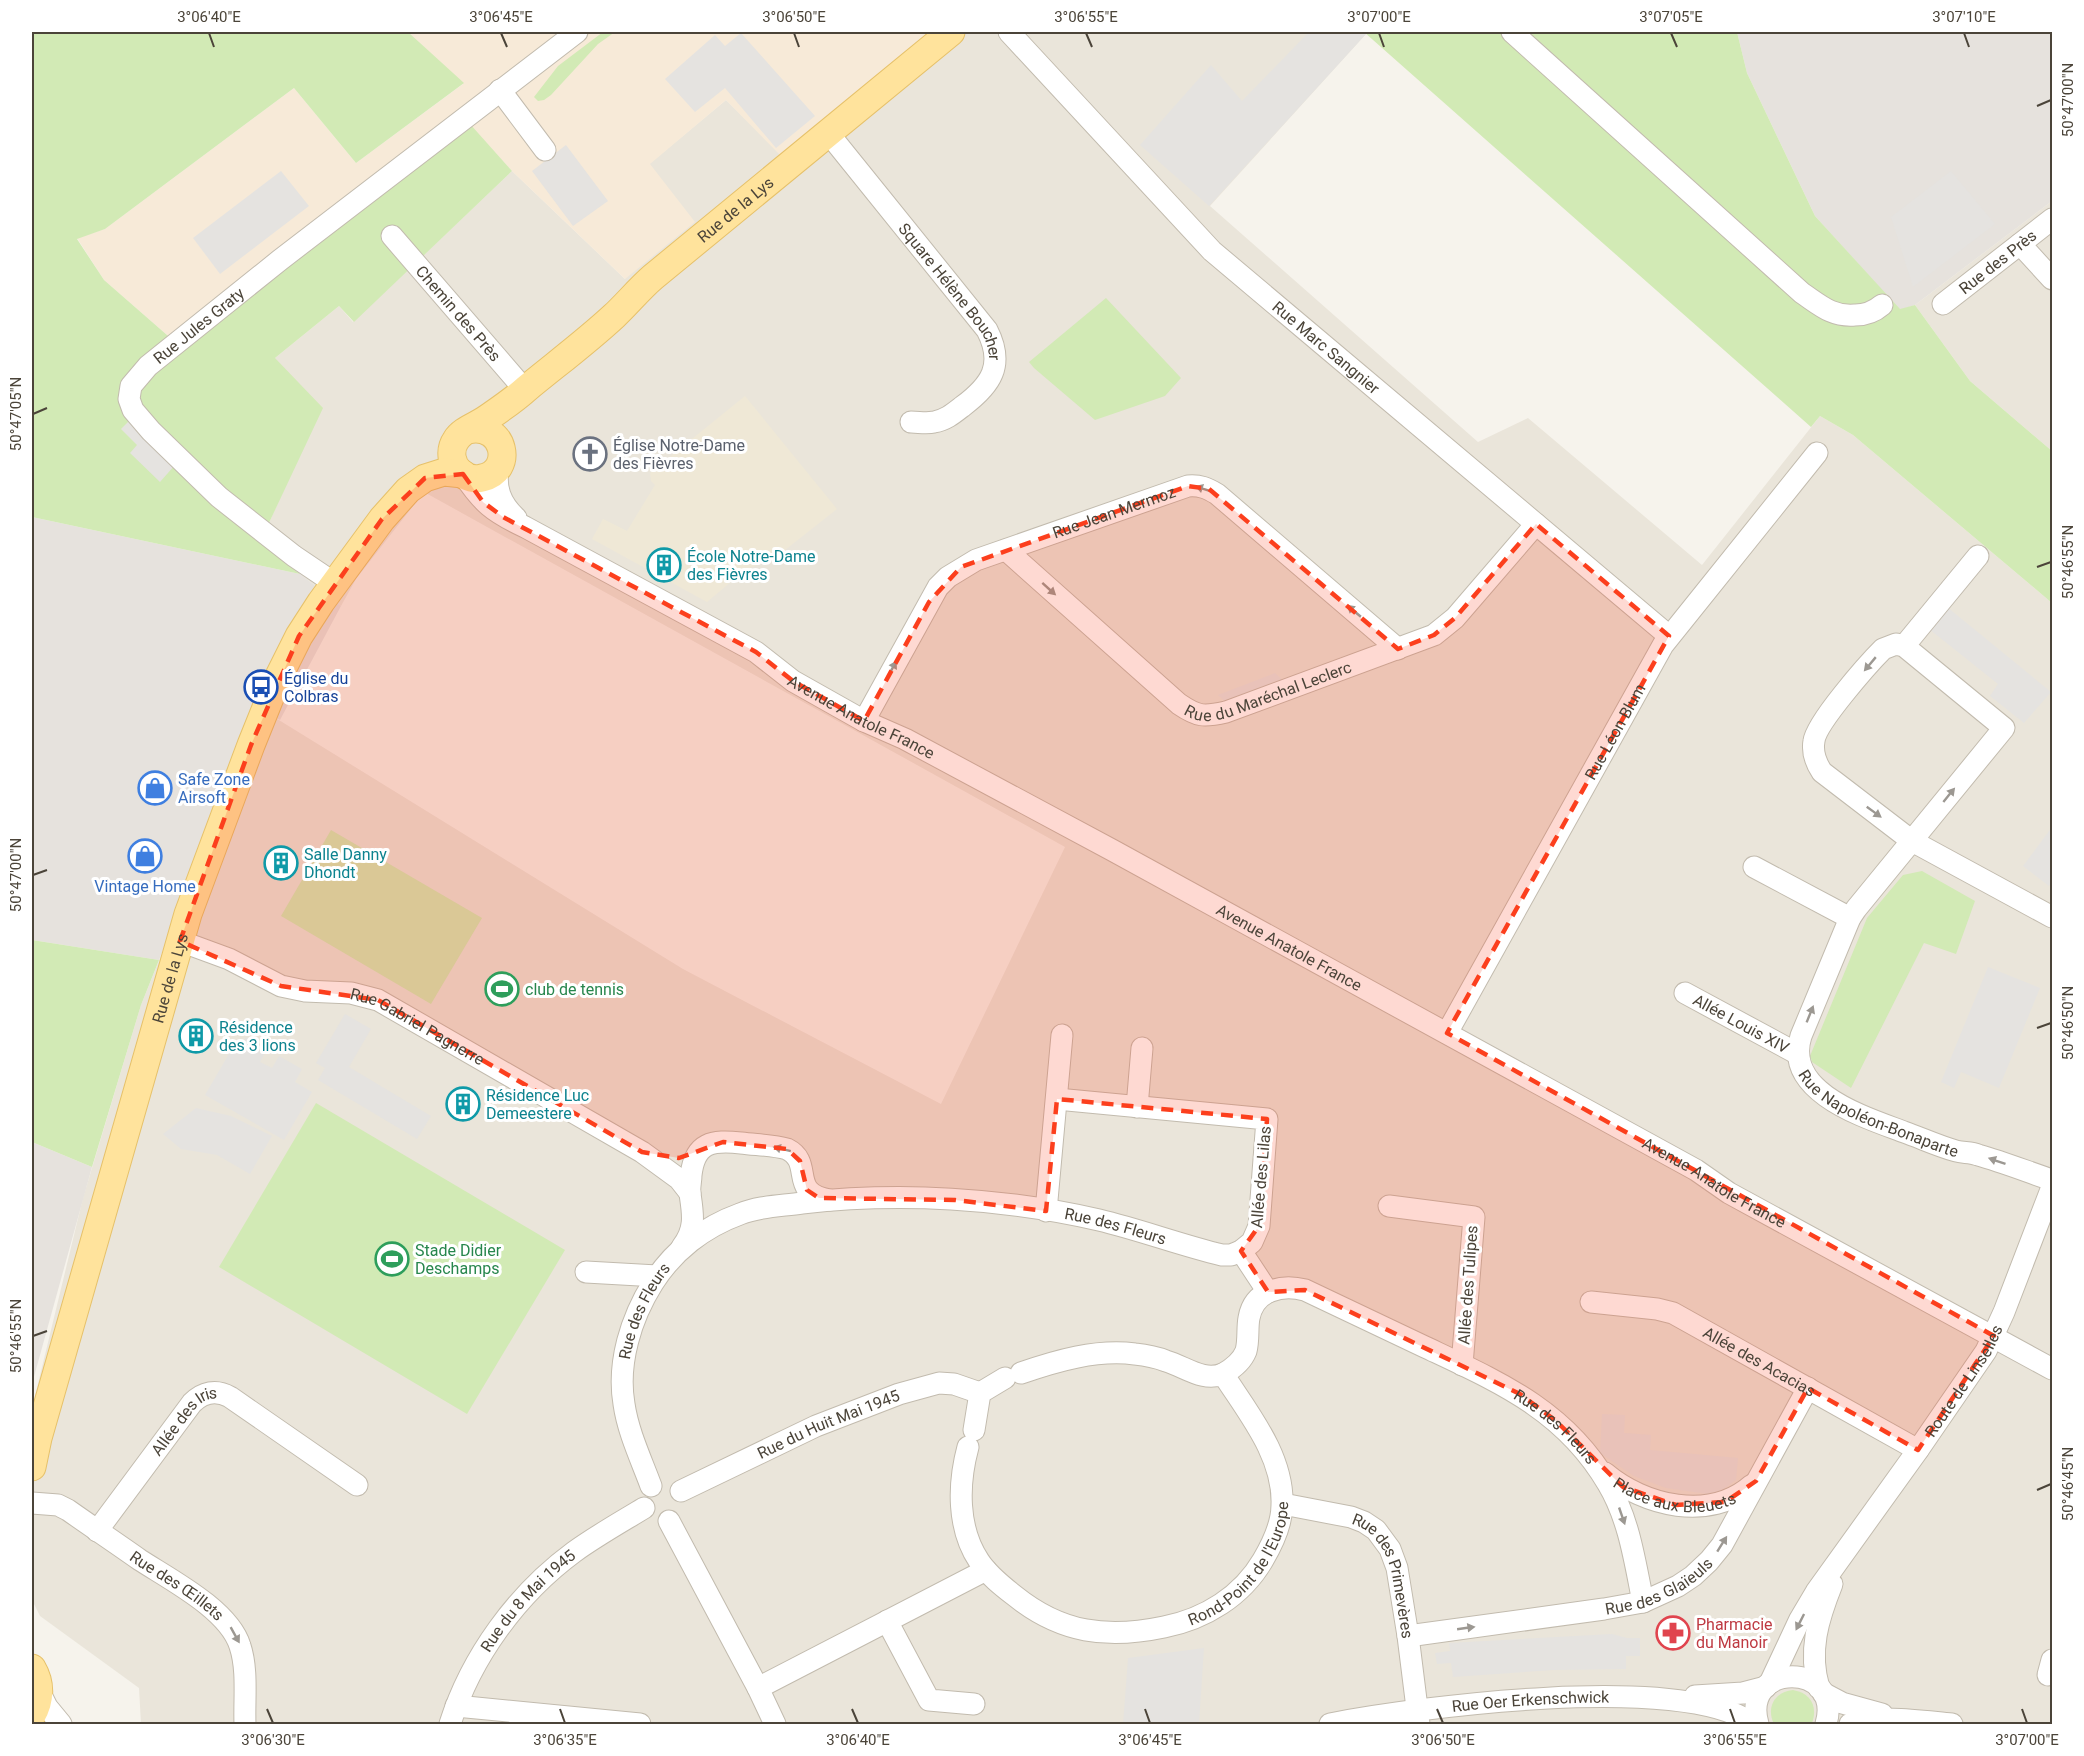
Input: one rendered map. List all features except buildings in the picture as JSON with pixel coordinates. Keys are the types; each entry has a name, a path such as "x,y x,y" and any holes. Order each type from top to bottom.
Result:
{"main road":[{"name":"Rue de la Lys","path":"382,519 406,479 463,433 525,390 613,318 653,277 951,32"},
{"name":"Rue de la Lys","path":"500,459 507,424 525,390"},
{"path":"477,428 489,431 498,439 500,459 493,473 482,478 470,478 454,465 452,448 463,433 477,428"},
{"name":"Rue de la Lys","path":"32,1467 38,1438 180,941 218,832 274,689 300,636 334,583 382,519 408,490 425,478 444,472 463,474"}],"street":[{"name":"Rue Jules Graty","path":"334,583 294,556 219,497 132,410 129,399 130,386 148,366 245,288 577,32"},
{"name":"Rue Marc Sangnier","path":"1009,32 1212,251 1669,636"},
{"path":"1512,32 1803,292 1828,311 1839,315 1862,315 1882,305"},
{"path":"500,90 545,150"},
{"name":"Square Hélène Boucher","path":"829,134 987,330 994,347 994,367 991,377 980,393 949,417 925,423 911,422"},
{"name":"Rue des Près","path":"1943,304 2052,219"},
{"name":"Chemin des Près","path":"392,236 525,390"},
{"path":"2020,244 2052,279"},
{"name":"Rue Léon Blum","path":"1447,1034 1669,636 1817,453"},
{"name":"Avenue Anatole France","path":"500,459 497,486 502,501 525,527"},
{"name":"Avenue Anatole France","path":"463,474 483,502 503,517 756,652 787,677 864,721 905,739 1091,838 1696,1170 1730,1193 2052,1369"},
{"name":"Rue Jean Mermoz","path":"864,721 938,587 961,567 1188,486 1199,485 1217,494 1398,649"},
{"name":"Rue du Maréchal Leclerc","path":"1006,550 1179,704 1198,716 1226,712 1434,635 1455,618 1536,524"},
{"path":"1978,556 1904,646 1891,645 1880,652 1822,722 1815,736 1817,764 1826,777 1912,841 2052,917"},
{"name":"Rue Napoléon-Bonaparte","path":"1904,646 2004,728 1850,918 1801,1036 1798,1054 1800,1066 1808,1080 1855,1113 1953,1150 1978,1154 2052,1180"},
{"path":"1754,867 1850,918"},
{"name":"Rue Gabriel Pagnerre","path":"180,941 236,962 281,986 305,991 351,993 378,1000 642,1152 679,1179 691,1198"},
{"name":"Allée Louis XIV","path":"1685,993 1798,1054"},
{"path":"1046,1211 1062,1035"},
{"path":"1137,1107 1142,1048"},
{"name":"Allée des Lilas","path":"1057,1099 1267,1119 1259,1226 1252,1242 1241,1251"},
{"path":"677,1252 688,1238 692,1228 692,1164 697,1153 711,1143 723,1142 782,1148 793,1152 797,1156 805,1186 819,1198 831,1200"},
{"name":"Rue Gabriel Pagnerre","path":"642,1152 679,1158 697,1153"},
{"path":"781,1206 795,1197 801,1185 802,1171"},
{"name":"Route de Linselles","path":"1758,1725 1757,1703 1816,1592 1844,1556 1982,1358 1994,1336 2052,1187"},
{"path":"691,1198 700,1214 715,1221 724,1220"},
{"name":"Rue des Fleurs","path":"651,1486 628,1423 622,1389 625,1354 631,1331 657,1276 677,1252 724,1220 756,1209 831,1200 926,1198 1046,1211 1119,1225 1221,1255 1231,1255 1241,1251"},
{"name":"Allée des Tulipes","path":"1389,1206 1474,1217 1462,1365"},
{"path":"980,1393 1013,1376 1059,1360 1078,1357 1131,1353 1166,1361 1207,1377 1223,1374 1239,1362 1246,1352 1251,1309 1268,1292 1241,1251"},
{"path":"586,1272 657,1276"},
{"name":"Rue des Fleurs","path":"1268,1292 1285,1288 1305,1290 1462,1365 1538,1406 1578,1441 1608,1484 1623,1517 1643,1602"},
{"name":"Allée des Acacias","path":"1591,1302 1657,1309 1673,1313 1918,1450"},
{"name":"Rond-Point de l'Europe","path":"980,1393 971,1439 962,1469 961,1500 968,1536 974,1552 986,1570 1025,1605 1057,1623 1076,1628 1118,1633 1176,1625 1222,1604 1233,1596 1251,1576 1274,1539 1280,1521 1282,1504 1273,1456 1264,1437 1223,1374"},
{"name":"Rue du Huit Mai 1945","path":"681,1491 816,1426 899,1394 939,1383 954,1384 980,1393"},
{"name":"Rue des Glaïeuls","path":"1408,1636 1643,1602 1678,1586 1709,1561 1722,1545 1808,1388"},
{"name":"Allée des Iris","path":"97,1531 192,1403 210,1392 224,1393 357,1485"},
{"name":"Place aux Bleuets","path":"1595,1464 1623,1487 1676,1505 1696,1507 1725,1502 1756,1481"},
{"path":"657,1482 670,1482 681,1491 683,1509 679,1515 669,1521 657,1521 644,1508 644,1496 657,1482"},
{"name":"Rue des Œillets","path":"32,1503 58,1505 186,1590 215,1611 228,1624 236,1635 243,1657 245,1725"},
{"name":"Rue des Primevères","path":"1282,1504 1351,1517 1364,1522 1376,1530 1390,1549 1394,1557 1408,1636 1418,1717"},
{"name":"Rue du 8 Mai 1945","path":"453,1715 472,1670 507,1618 528,1593 575,1551 644,1508"},
{"path":"669,1521 758,1688 775,1725"},
{"name":"Route de Linselles","path":"1826,1725 1828,1710 1814,1666 1814,1642 1824,1606 1844,1556"},
{"path":"758,1688 986,1570"},
{"path":"887,1621 929,1700 974,1704"},
{"name":"Rue Oer Erkenschwick","path":"1330,1725 1418,1717 1527,1700 1661,1698 1737,1694 1768,1685 1785,1676 1796,1676 1811,1681 1821,1690 1855,1708 1909,1720"},
{"path":"33,1682 60,1725"},
{"name":"Rue Oer Erkenschwick","path":"1661,1698 1719,1708 1753,1725"},
{"path":"453,1715 640,1725"},
{"path":"1850,1725 1872,1721 1909,1720 1952,1725"}],"highlighted area":[{"path":"463,474 483,502 503,517 756,652 793,681 864,721 929,602 961,567 1188,486 1209,489 1398,649 1434,635 1455,618 1536,524 1669,636 1447,1033 1994,1336 1918,1450 1808,1388 1756,1481 1725,1502 1676,1505 1623,1487 1556,1421 1520,1394 1305,1290 1268,1292 1241,1251 1259,1226 1267,1119 1057,1099 1046,1211 955,1200 819,1198 807,1190 800,1161 787,1149 723,1142 679,1158 642,1152 378,1000 281,986 180,941 251,745 299,636 382,519 425,478"}],"shaded area":[{"path":"408,32 928,32 783,158 726,100 650,164 695,222 625,279 512,171 470,125 183,349 104,280 77,238 105,229 294,88 356,163 463,84"},
{"path":"928,32 1364,32 1366,34 1210,206 1478,442 1528,418 1702,565 1820,416 1853,435 2052,603 2052,1724 141,1724 139,1688 40,1616 32,1600 32,1423 35,1396 83,1198 141,1005 261,709 683,969 941,1104 1065,847 424,492 356,579 341,606 260,543 301,451 275,358 339,306 353,322 512,171 625,279 649,164 726,100 784,157"},
{"path":"1309,32 1363,32 1366,34 1209,206 1140,145 1211,65 1242,101"},
{"path":"1737,32 2052,32 2052,201 1915,305 1900,310 1815,216 1747,73"},
{"path":"741,33 815,116 776,148 725,88 695,112 665,79 715,35 725,46"},
{"path":"566,145 608,201 573,226 532,171"},
{"path":"281,171 309,206 220,274 193,238"},
{"path":"1951,171 1995,224 1913,287 1891,217"},
{"path":"2052,201 2052,451 1970,381 1915,305"},
{"path":"745,396 837,509 780,554 744,571 707,602 592,539 603,519 627,531 655,485 651,481 650,473"},
{"path":"129,421 175,465 160,482 130,453 137,445 121,429"},
{"path":"32,517 300,574 341,606 280,720 260,709 159,960 32,940"},
{"path":"1947,607 2051,692 2024,723 1990,696 1998,684 1929,629"},
{"path":"1275,673 1287,684 1230,706 1218,695"},
{"path":"2052,827 2052,881 2049,886 2023,866"},
{"path":"1988,967 2040,988 1999,1088 1961,1072 1954,1088 1941,1082"},
{"path":"345,1014 371,1029 349,1067 431,1116 417,1139 318,1080 325,1068 316,1063"},
{"path":"246,1037 267,1049 260,1062 272,1068 279,1056 302,1069 295,1082 312,1092 284,1140 205,1095 233,1047 239,1049"},
{"path":"196,1108 231,1116 272,1136 250,1174 217,1155 181,1149 163,1134"},
{"path":"32,1142 92,1167 32,1384"},
{"path":"1602,1414 1625,1415 1624,1433 1651,1435 1650,1450 1738,1458 1736,1480 1715,1495 1666,1488 1634,1476 1600,1453"},
{"path":"1612,1634 1627,1638 1640,1638 1640,1656 1626,1656 1626,1669 1553,1670 1453,1677 1451,1663 1437,1664 1435,1653 1450,1651 1449,1643"},
{"path":"1204,1648 1199,1724 1123,1724 1128,1658"}],"green space":[{"path":"32,32 408,32 464,83 356,163 294,88 105,229 77,239 104,280 183,349 470,124 512,171 354,322 339,306 275,358 323,408 260,542 300,574 32,517"},
{"path":"603,32 615,32 598,44 551,95 538,101 534,97 558,66"},
{"path":"1364,32 1737,32 1747,73 1815,216 1900,309 1915,305 1970,381 2052,451 2052,603 1853,435 1820,416 1811,427"},
{"path":"1106,298 1181,378 1165,396 1095,420 1029,362"},
{"path":"331,830 482,918 431,1004 281,916"},
{"path":"1922,871 1975,901 1956,954 1924,943 1851,1088 1812,1062 1810,1056 1867,918 1903,875"},
{"path":"32,940 159,960 141,1005 92,1167 32,1142"},
{"name":"Stade Didier Deschamps","path":"316,1103 565,1250 467,1414 219,1267"},
{"path":"1793,1690 1809,1698 1814,1712 1812,1723 1774,1724 1771,1712 1773,1702 1786,1691"}],"place":[{"name":"Église Notre-Dame des Fièvres","path":"590,454"},
{"name":"École Notre-Dame des Fièvres","path":"664,565"},
{"name":"Église du Colbras","path":"261,687"},
{"name":"Safe Zone Airsoft","path":"155,788"},
{"name":"Vintage Home","path":"145,856"},
{"name":"Salle Danny Dhondt","path":"281,863"},
{"name":"club de tennis","path":"502,989"},
{"name":"Résidence des 3 lions","path":"196,1036"},
{"name":"Résidence Luc Demeestere","path":"463,1104"},
{"name":"Stade Didier Deschamps","path":"392,1259"},
{"name":"Pharmacie du Manoir","path":"1673,1633"}]}
